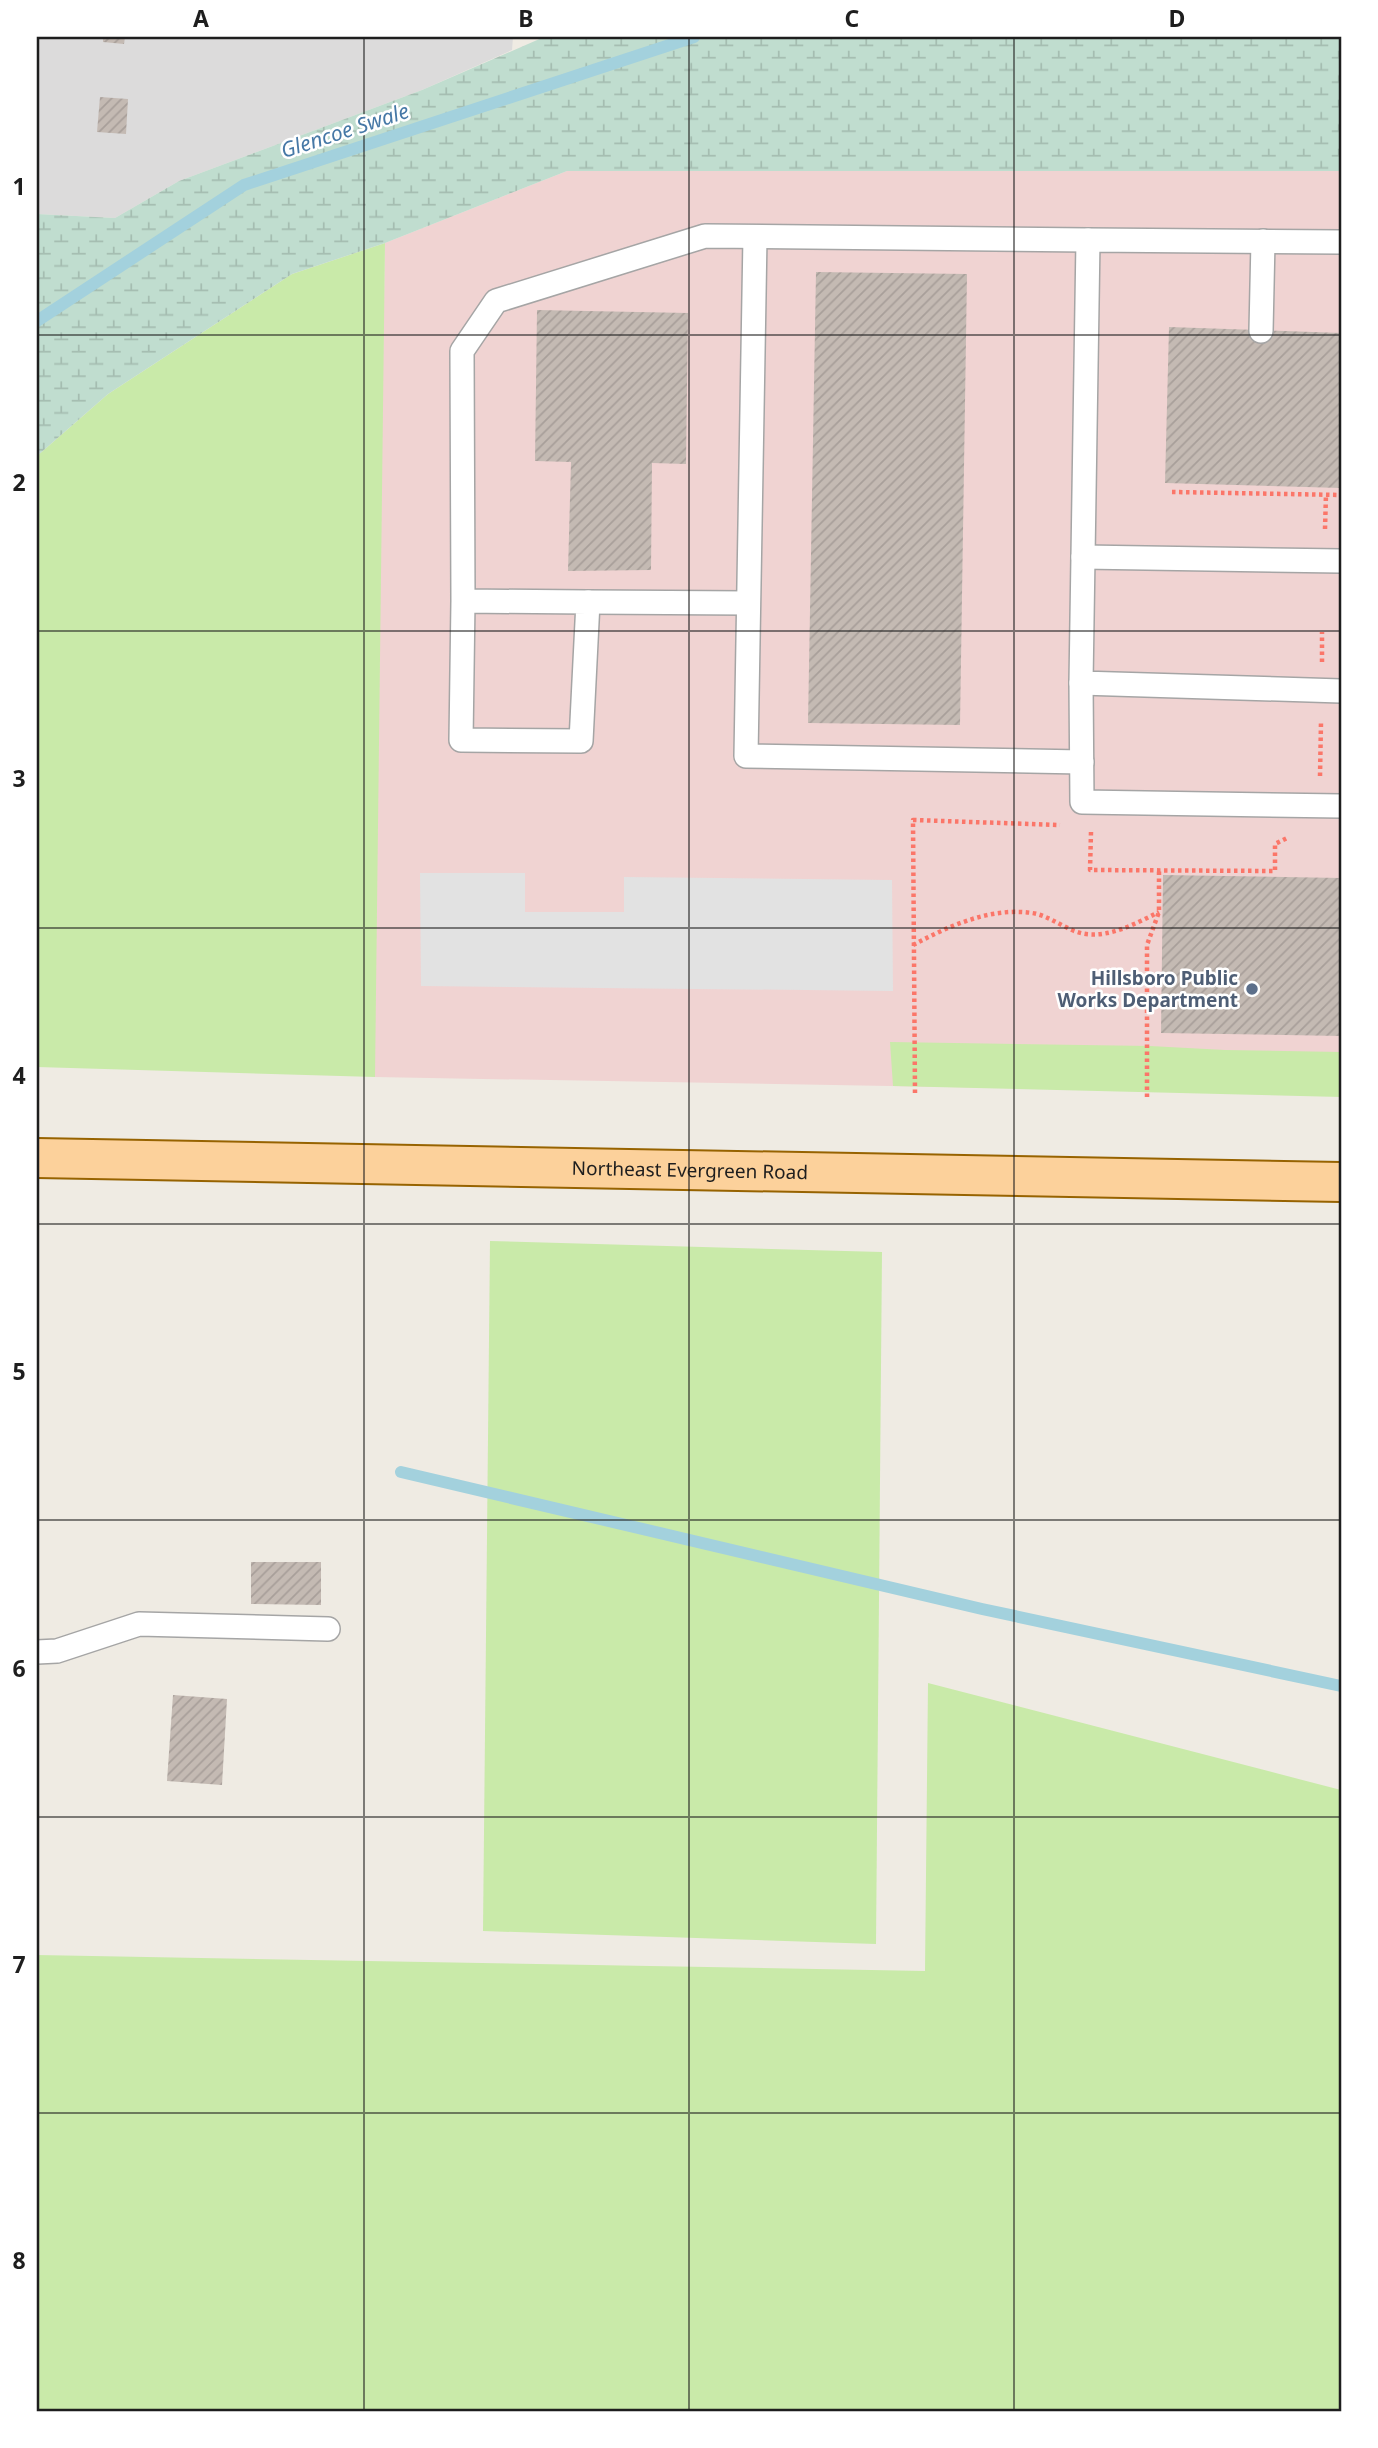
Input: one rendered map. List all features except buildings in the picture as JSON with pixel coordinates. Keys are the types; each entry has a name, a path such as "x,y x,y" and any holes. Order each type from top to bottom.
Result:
{"main road":[{"name":"Northeast Evergreen Road","path":"37,1158 1341,1182"}],"lane":[{"path":"588,602 582,741 461,740 462,351 496,301 705,236 1341,242"},
{"path":"755,237 746,756 1082,762"},
{"path":"1088,240 1081,683 1082,802 1341,806"},
{"path":"1261,331 1263,241"},
{"path":"1083,557 1341,561"},
{"path":"463,601 748,603"},
{"path":"1081,683 1341,691"},
{"path":"37,1652 57,1651 139,1624 183,1623 328,1629"}],"path":[{"path":"1172,492 1341,495"},
{"path":"1325,530 1326,494"},
{"path":"1322,632 1322,673"},
{"path":"1320,784 1321,716"},
{"path":"915,1093 913,820 1071,825"},
{"path":"1084,826 1091,831 1090,870 1275,871 1275,844 1284,838 1296,838"},
{"path":"1147,1097 1147,945 1158,912 1158,870"},
{"path":"913,945 944,929 987,915 1033,913 1074,932 1096,935 1131,926 1158,912"}],"shaded area":[{"path":"37,37 513,37 512,50 422,90 179,181 115,218 37,214"},
{"path":"567,171 1341,171 1341,1094 375,1077 373,947 385,243"},
{"path":"420,873 525,873 525,912 624,912 624,877 892,880 893,991 421,986"}],"green space":[{"path":"544,37 1341,37 1341,171 567,171 385,243 292,274 108,394 37,456 37,214 115,218 179,181 422,90"},
{"path":"385,243 375,1077 37,1067 37,456 108,394 292,274"},
{"path":"890,1042 1341,1052 1341,1097 893,1086"},
{"path":"490,1241 882,1252 876,1944 483,1931"},
{"path":"928,1683 1341,1790 1341,2411 37,2411 37,1955 925,1971"}],"waterway":[{"name":"Glencoe Swale","path":"37,321 244,185 694,37"},
{"path":"401,1472 982,1609 1341,1686"}],"place":[{"name":"Hillsboro Public Works Department","path":"1252,989"}]}
